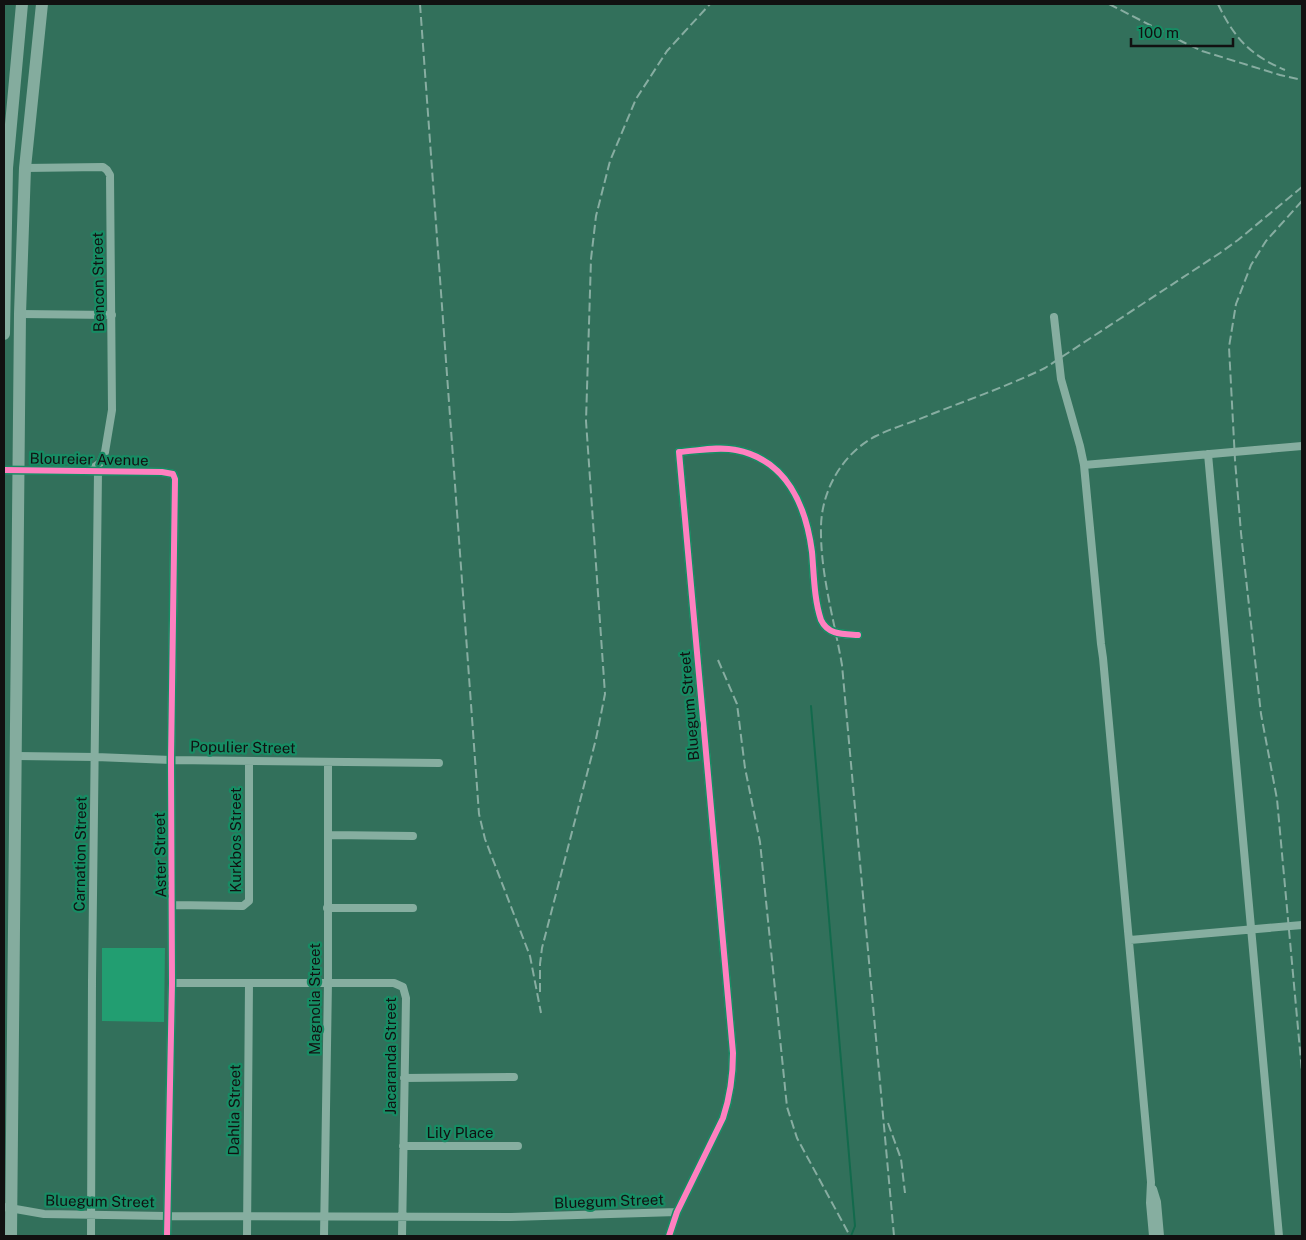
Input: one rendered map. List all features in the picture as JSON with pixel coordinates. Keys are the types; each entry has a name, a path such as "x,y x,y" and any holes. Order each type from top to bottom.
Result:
{"main road":[{"path":"4,334 7,168 22,4"},
{"path":"11,1236 8,1207 17,756 16,636 20,314 25,168 42,4"}],"street":[{"name":"Bencon Street","path":"25,168 103,167 107,170 111,182 112,410 102,457 97,467 89,471"},
{"path":"20,314 112,315"},
{"path":"1054,318 1061,379 1084,465 1130,940 1153,1202 1153,1236"},
{"path":"1084,465 1302,446"},
{"name":"Bluegum Street","path":"8,1207 44,1214 167,1216 567,1217 677,1212 722,1118 729,1095 733,1069 679,452 719,449 736,450 766,462 782,475 796,496 806,523 819,614 823,624 825,628 835,632 858,635"},
{"path":"1208,454 1279,1236"},
{"name":"Bloureier Avenue","path":"4,470 162,472 173,474"},
{"name":"Carnation Street","path":"91,1236 98,472"},
{"name":"Aster Street","path":"167,1236 173,906 171,760 175,486 173,474"},
{"name":"Populier Street","path":"17,756 439,763"},
{"name":"Kurkbos Street","path":"173,906 242,906 249,901 249,761"},
{"name":"Magnolia Street","path":"324,1236 328,982 328,762"},
{"path":"329,835 413,836"},
{"path":"327,908 413,908"},
{"path":"1130,940 1302,925"},
{"name":"Jacaranda Street","path":"172,983 394,983 403,987 406,998 402,1146 402,1236"},
{"name":"Dahlia Street","path":"247,1236 249,984"},
{"path":"404,1078 514,1077"},
{"name":"Lily Place","path":"402,1146 518,1146"},
{"path":"1153,1202 1160,1236"},
{"path":"669,1236 677,1212"}],"green space":[{"path":"102,948 165,948 164,1022 102,1021"}],"waterway":[{"path":"811,706 855,1226 851,1236"}],"railway":[{"path":"420,4 479,814 485,839 530,956 541,1013"},
{"path":"540,992 542,948 596,739 605,694 586,421 591,259 596,216 610,161 636,99 667,51 710,4"},
{"path":"1109,4 1202,51 1302,80"},
{"path":"1218,4 1230,27 1244,44 1262,58 1285,70"},
{"path":"894,1236 842,665 828,596 821,544 822,512 830,486 844,462 864,443 890,430 1003,387 1045,368 1220,253 1302,187"},
{"path":"1302,201 1266,241 1251,265 1236,304 1229,347 1241,533 1261,714 1277,799 1302,1072"},
{"path":"718,660 737,704 745,768 760,842 787,1107 797,1138 850,1236"},
{"path":"888,1123 901,1159 905,1193"}],"cycle path":[{"path":"669,1236 677,1212 723,1118 731,1086 733,1053 679,452 715,449 736,450 754,455 769,464 781,475 799,502 805,518 812,552 816,595 821,620 832,631 858,635"},
{"path":"4,470 162,472 173,474 175,479 171,760 172,983 167,1236"}]}
